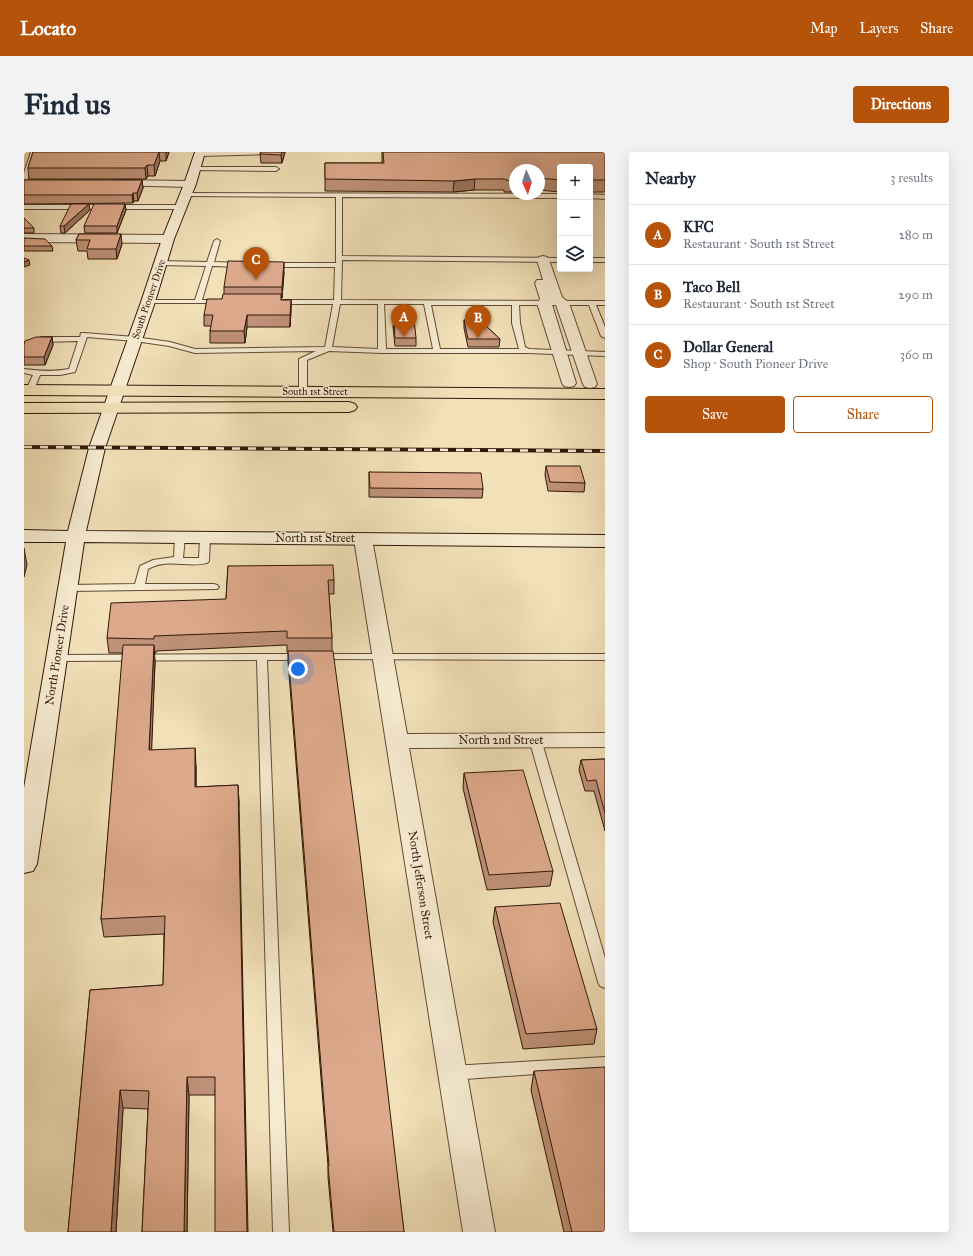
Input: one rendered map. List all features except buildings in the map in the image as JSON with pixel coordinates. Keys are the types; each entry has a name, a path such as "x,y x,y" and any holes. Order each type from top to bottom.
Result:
{"main road":[{"path":"530,393 562,388 569,383 591,391 605,403"},
{"name":"South 1st Street","path":"27,390 530,393 591,391 605,394"},
{"path":"553,407 582,399 591,391"},
{"name":"South 1st Street","path":"24,408 605,407"}],"street":[{"name":"South Pioneer Drive","path":"97,448 110,407 148,302 168,239 188,189 200,153"},
{"path":"103,183 188,189"},
{"path":"24,238 168,239"},
{"path":"538,260 546,299 544,303 569,383"},
{"path":"538,260 556,299 562,303 591,391"},
{"name":"North Pioneer Drive","path":"24,864 76,536 97,448"},
{"name":"North 1st Street","path":"24,536 605,541"},
{"name":"North Jefferson Street","path":"363,539 479,1232"},
{"name":"North 2nd Street","path":"397,741 535,739 605,740"}],"lane":[{"path":"27,182 34,152"},
{"path":"200,153 278,152"},
{"path":"225,169 229,153"},
{"path":"194,169 276,169"},
{"path":"188,189 339,196 557,196"},
{"path":"328,349 337,302 339,196"},
{"path":"593,196 605,196"},
{"path":"24,206 180,207"},
{"path":"198,302 218,241"},
{"path":"339,258 557,260"},
{"path":"593,260 605,260"},
{"path":"160,263 250,265"},
{"path":"258,265 338,266"},
{"path":"148,302 229,302"},
{"path":"267,302 605,303"},
{"path":"381,303 382,351"},
{"path":"427,303 437,351"},
{"path":"515,303 516,323 522,348 528,351"},
{"path":"592,303 605,336"},
{"path":"597,316 605,316"},
{"path":"32,334 135,339 170,344 195,351 328,349 382,351 528,351 605,354"},
{"path":"24,347 27,343 37,340 83,337"},
{"path":"24,371 36,373 60,373 72,370 83,337"},
{"path":"304,391 303,358 328,349"},
{"path":"27,390 36,373"},
{"path":"178,561 180,537"},
{"path":"139,587 143,568 148,564 158,561 204,561 205,538"},
{"path":"68,588 214,586"},
{"path":"56,658 382,656 605,657"},
{"path":"262,657 281,1232"},
{"path":"535,739 605,982"},
{"path":"452,1073 605,1064"}],"railway":[{"path":"24,447 605,451"}],"place":[{"name":"Dollar General","path":"256,280"},
{"name":"KFC","path":"404,337"},
{"name":"Taco Bell","path":"478,338"}]}
